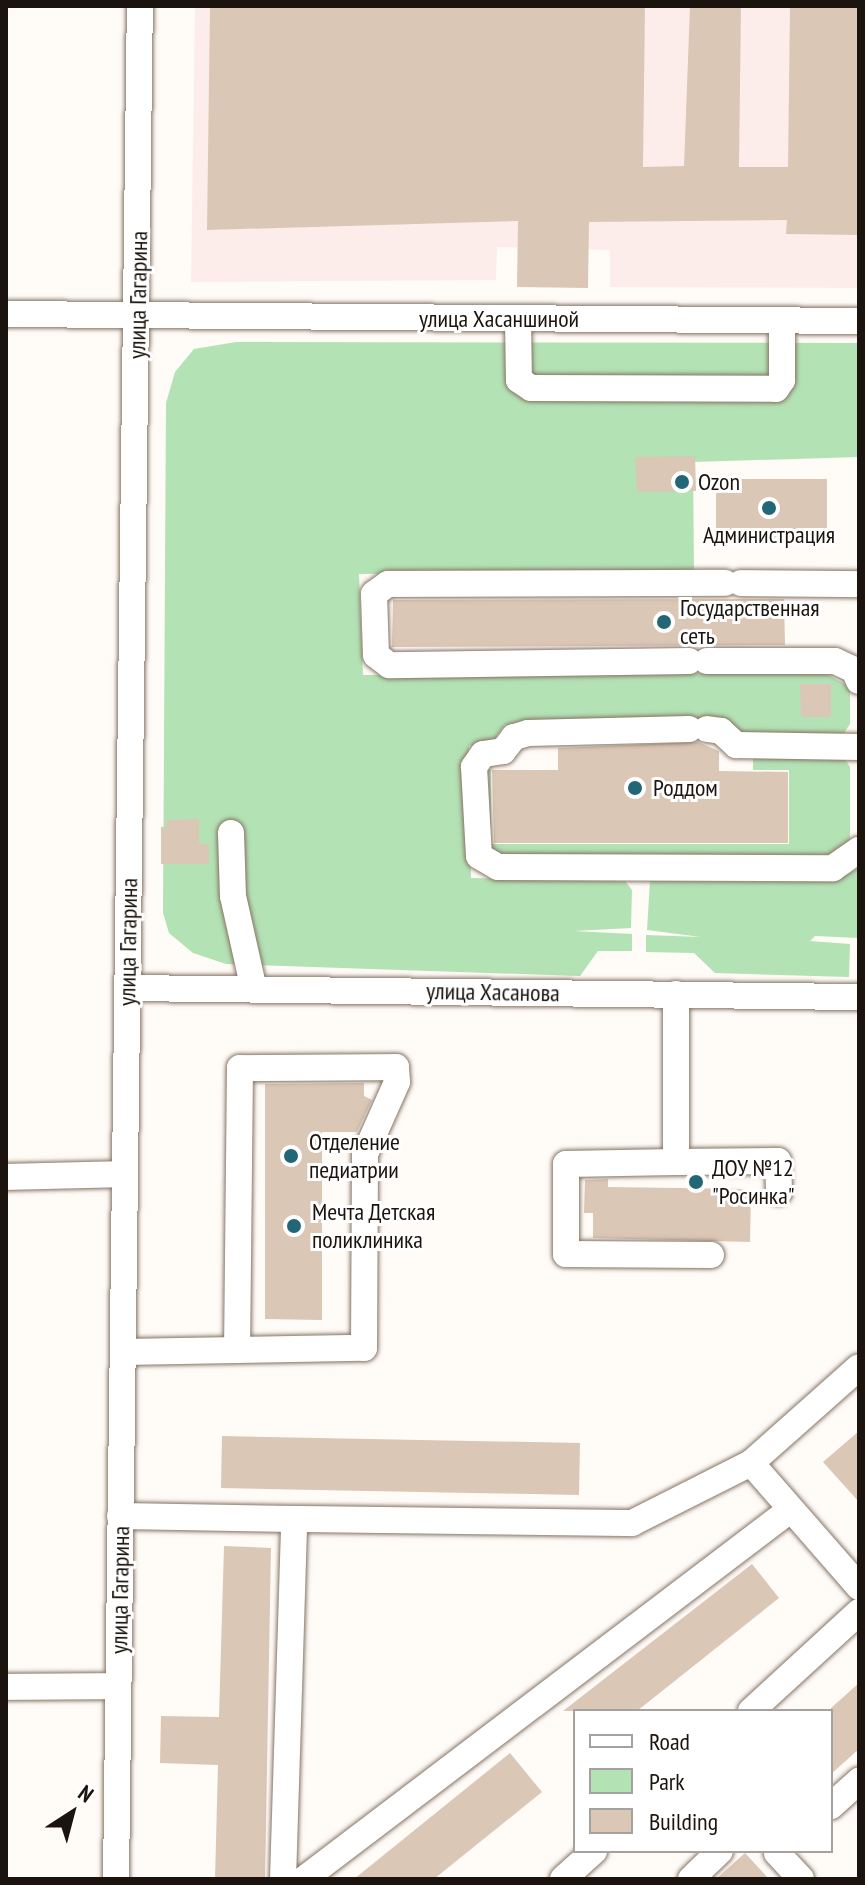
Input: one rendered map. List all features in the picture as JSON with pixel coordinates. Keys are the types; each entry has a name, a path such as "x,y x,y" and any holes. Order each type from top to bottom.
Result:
{"street":[{"name":"улица Гагарина","path":"116,1879 140,6"},
{"name":"улица Хасаншиной","path":"6,314 859,321"},
{"path":"518,319 519,380 525,388 771,389 782,380 782,320"},
{"path":"859,584 388,584 374,594 375,649 378,660 389,665 835,661 854,670 859,681"},
{"path":"859,747 736,745 721,731 698,729 528,733 514,737 503,751 483,754 474,767 479,856 498,867 833,868 859,850"},
{"path":"231,833 233,896 254,990"},
{"name":"улица Хасанова","path":"128,988 859,997"},
{"path":"676,994 676,1162"},
{"path":"123,1352 364,1348 365,1154 397,1082 396,1067 240,1068 237,1350"},
{"path":"711,1255 566,1254 566,1164 778,1161 779,1192"},
{"path":"6,1177 125,1174"},
{"path":"120,1516 632,1523 751,1463 859,1367"},
{"path":"751,1463 859,1587"},
{"path":"304,1879 790,1510"},
{"path":"283,1879 294,1519"},
{"path":"753,1709 859,1612"},
{"path":"6,1687 118,1686"},
{"path":"833,1804 859,1781"},
{"path":"563,1879 592,1853"},
{"path":"691,1879 718,1853"},
{"path":"778,1853 801,1879"}],"shaded area":[{"path":"195,6 859,6 859,288 610,287 610,250 497,247 496,280 191,282"}],"green space":[{"path":"236,342 859,343 859,457 693,462 694,572 359,574 363,675 825,673 850,687 850,724 844,733 831,737 737,738 723,722 505,725 489,746 469,746 471,878 625,881 632,890 631,928 574,931 632,934 632,951 598,951 580,976 226,964 193,953 169,933 163,913 166,403 175,372 194,349"},
{"path":"753,750 843,756 850,767 850,839 840,855 485,854 487,770 491,770 491,844 789,844 789,770 753,770"},
{"path":"859,868 859,938 815,936 810,941 850,944 849,977 715,973 694,953 646,952 646,935 701,937 647,930 650,881 834,882"}],"building":[{"path":"210,6 645,6 643,167 684,166 690,6 741,6 739,167 788,167 790,6 859,6 859,235 786,234 787,220 589,222 588,288 517,287 518,221 207,230"},
{"path":"695,456 696,491 637,492 635,457"},
{"path":"716,479 827,479 827,538 716,539"},
{"path":"784,599 785,645 392,647 393,600"},
{"path":"800,684 831,684 831,717 801,717"},
{"path":"698,742 719,751 719,771 788,772 788,843 494,843 492,770 558,770 558,748"},
{"path":"199,819 199,844 209,844 209,864 161,864 161,827 167,827 167,820"},
{"name":"Мечта Детская поликлиника","path":"364,1083 364,1096 372,1100 357,1132 322,1132 322,1320 265,1319 265,1084"},
{"path":"608,1179 608,1187 751,1189 750,1242 593,1238 593,1213 584,1213 585,1180"},
{"path":"859,1431 859,1502 823,1462"},
{"path":"222,1436 580,1443 579,1495 221,1488"},
{"path":"224,1546 271,1548 265,1879 215,1879 218,1765 160,1763 161,1716 219,1717"},
{"path":"752,1564 779,1598 640,1709 563,1711"},
{"path":"859,1683 859,1749 833,1772 833,1709"},
{"path":"510,1753 542,1792 434,1879 354,1879"},
{"path":"745,1853 769,1879 716,1879"}],"place":[{"name":"Ozon","path":"682,482"},
{"name":"Администрация","path":"769,508"},
{"name":"Государственная сеть","path":"664,622"},
{"name":"Роддом","path":"635,788"},
{"name":"Отделение педиатрии","path":"291,1156"},
{"name":"ДОУ №12 \"Росинка\"","path":"696,1182"},
{"name":"Мечта Детская поликлиника","path":"294,1226"}]}
